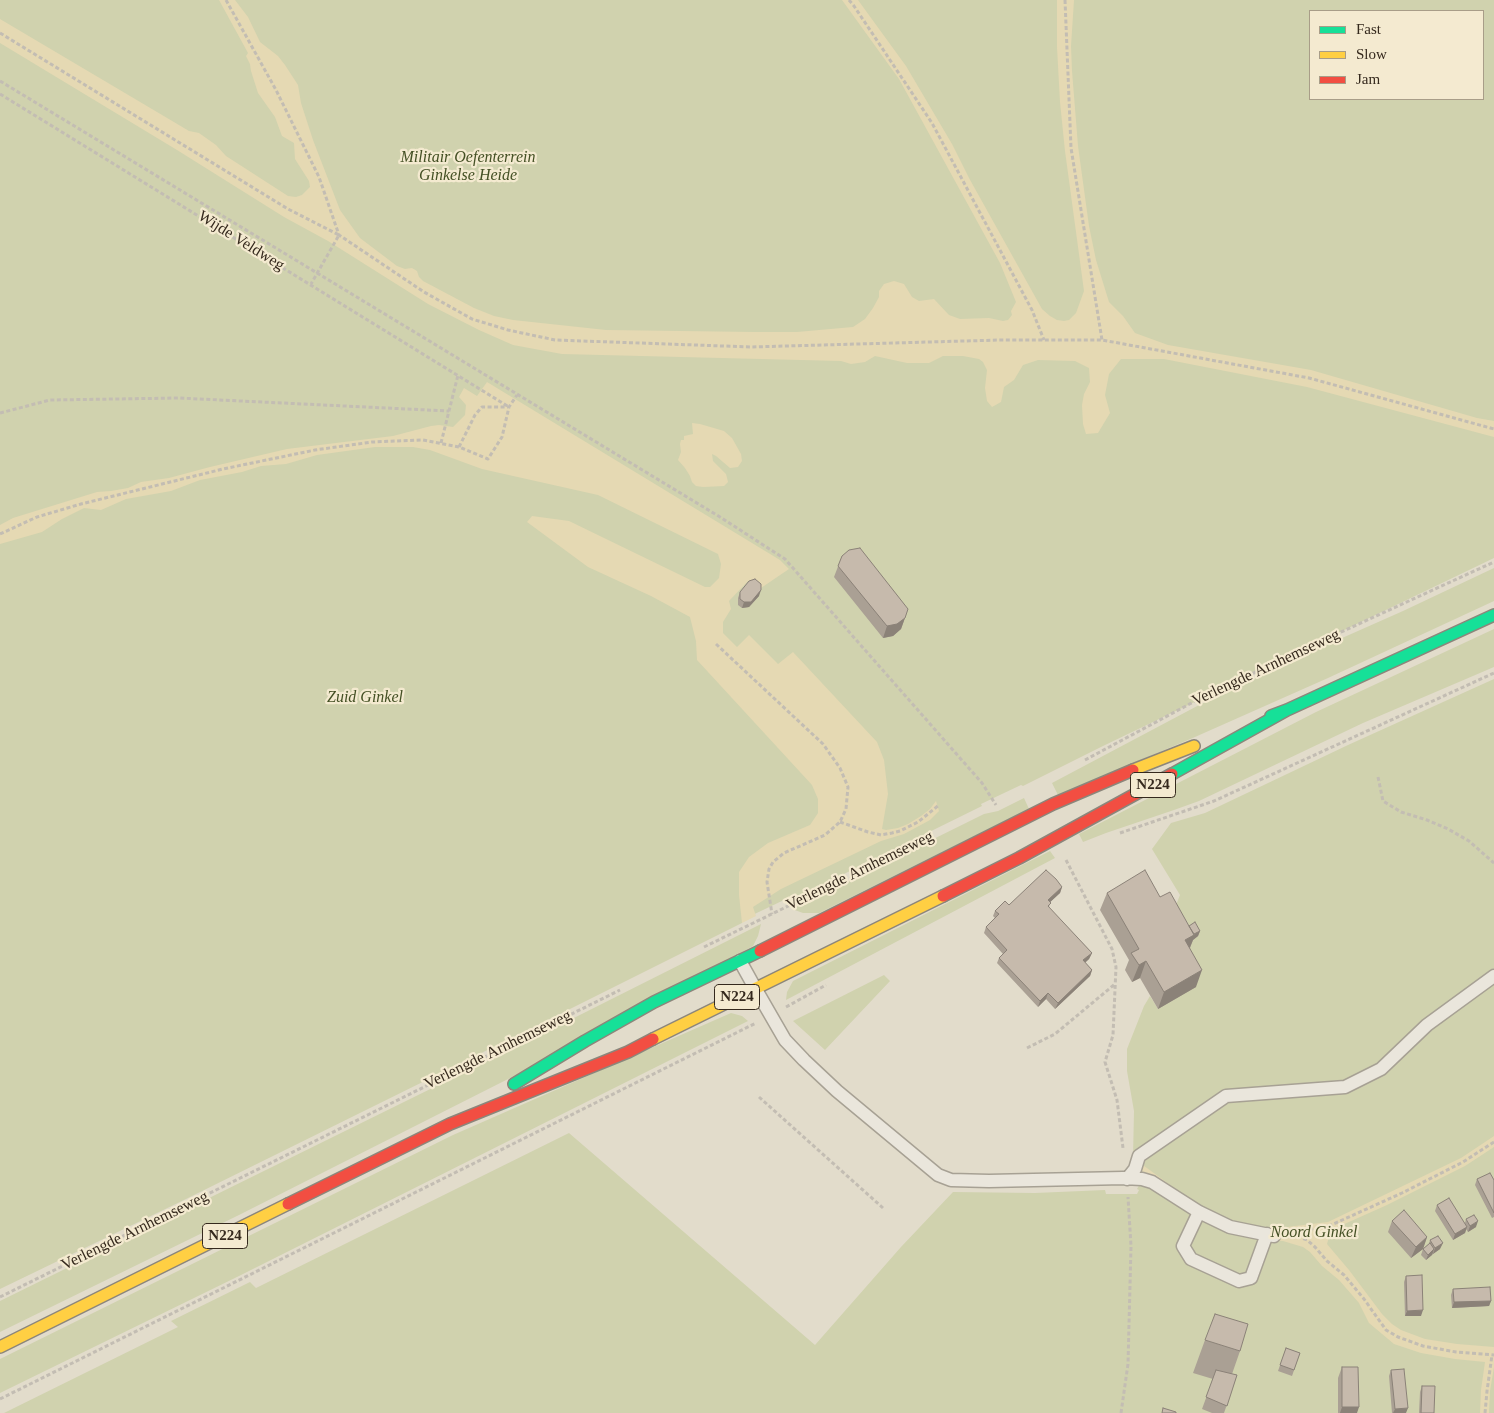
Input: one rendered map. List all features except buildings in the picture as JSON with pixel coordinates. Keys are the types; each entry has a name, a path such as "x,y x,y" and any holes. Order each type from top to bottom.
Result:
{"main road":[{"name":"Verlengde Arnhemseweg","path":"450,1124 539,1069 654,1002 1053,804 1110,779 1287,710 1494,615"},
{"name":"Verlengde Arnhemseweg","path":"0,1347 450,1124 628,1052 1019,858 1287,710"}],"lane":[{"path":"740,960 754,988 785,1040 837,1091 938,1175 951,1180 989,1182 1124,1178 1142,1179 1152,1182 1199,1212 1230,1227 1271,1235 1251,1278 1239,1281 1191,1260 1183,1246 1199,1212"},
{"path":"1127,1179 1135,1169 1139,1156 1226,1096 1345,1087 1381,1068 1427,1025 1494,976"}],"path":[{"path":"226,0 276,90 320,177 339,236 311,284"},
{"path":"849,0 932,123 1032,310 1044,340"},
{"path":"1065,0 1072,148 1102,340"},
{"path":"0,33 288,208 339,236 424,292 472,319 508,330 555,340 752,347 1000,340 1102,340 1309,378 1494,429"},
{"path":"0,81 720,517 785,559 982,783 996,805 987,809"},
{"name":"Wijde Veldweg","path":"0,94 509,407"},
{"path":"441,443 458,375"},
{"path":"0,534 37,517 81,504 283,456 372,442 423,440 459,447 488,459 502,438 509,407 517,395"},
{"path":"0,414 50,400 179,398 449,411"},
{"path":"459,447 475,416 482,407 509,407"},
{"name":"Verlengde Arnhemseweg","path":"1077,764 1199,699 1494,562"},
{"path":"716,644 823,744 840,768 848,787 846,809 840,822 825,835 784,853 773,862 769,869 767,882 772,913"},
{"path":"1114,835 1214,801 1494,673"},
{"path":"1378,777 1383,801 1401,812 1448,829 1469,841 1494,863"},
{"path":"840,822 868,832 892,833 918,822 939,805"},
{"path":"1067,862 1112,949 1116,967 1113,1035 1105,1062 1117,1100 1127,1179 1130,1246 1128,1364 1121,1413"},
{"name":"Verlengde Arnhemseweg","path":"697,951 825,888"},
{"path":"1027,1048 1056,1034 1116,983"},
{"name":"Verlengde Arnhemseweg","path":"0,1298 620,990"},
{"path":"0,1399 770,1016"},
{"path":"759,1097 883,1208"},
{"path":"1486,1413 1487,1391 1493,1355 1456,1352 1423,1346 1398,1337 1386,1330 1344,1275 1327,1261 1307,1240 1288,1233 1329,1226 1402,1193 1463,1162 1494,1142"}],"green space":[{"name":"Zuid Ginkel","path":"0,0 1494,0 1494,558 1023,786 1021,785 981,804 982,806 785,903 784,900 742,920 742,923 184,1200 0,1289"},
{"path":"1494,568 1494,601 1328,678 1058,795 1052,783 1201,704"},
{"path":"1494,629 1494,667 1363,723 1199,801 1083,842 1079,834 1316,712"},
{"name":"Noord Ginkel","path":"1494,679 1494,1413 4,1413 178,1327 171,1321 250,1282 256,1288 569,1133 815,1345 901,1247 953,1192 1035,1193 1105,1190 1106,1194 1137,1194 1139,1190 1137,1189 1142,1180 1133,1157 1134,1111 1127,1071 1127,1049 1144,1006 1150,996 1158,1009 1170,920 1180,895 1152,849 1171,823 1205,813 1348,745"},
{"path":"1024,798 1029,809 819,913 803,913 792,909 984,814 998,811"},
{"path":"1050,851 1055,858 786,1000 787,992 793,981"},
{"path":"761,924 753,946 516,1075 239,1215 0,1332 0,1301"},
{"path":"884,975 890,981 825,1050 793,1021"},
{"path":"731,1013 742,1016 748,1021 239,1276 0,1393 0,1359 453,1135"}],"sand":[{"path":"219,0 235,0 248,17 260,42 278,56 298,85 301,103 313,140 340,210 360,238 397,266 405,269 412,268 417,271 423,281 474,308 494,316 513,320 606,330 797,332 853,327 865,319 873,308 879,297 879,291 884,284 894,281 904,284 912,297 919,301 934,299 949,315 960,319 989,318 1003,321 1008,320 1012,315 1011,311 1016,302 1000,263 899,79 842,0 858,0 906,66 952,144 1042,309 1057,320 1064,321 1069,320 1076,313 1084,291 1065,151 1057,47 1057,0 1074,0 1071,46 1072,71 1078,146 1089,226 1096,260 1109,302 1123,316 1135,333 1168,345 1311,370 1477,418 1494,421 1494,437 1307,387 1164,359 1121,359 1109,374 1105,395 1110,413 1098,433 1086,434 1083,424 1082,405 1084,394 1090,382 1089,368 1075,361 1038,360 1023,365 1014,380 1004,387 1001,402 992,407 987,401 985,388 987,370 983,362 979,359 963,356 943,356 929,363 907,363 875,356 865,362 851,364 841,361 562,354 513,345 428,304 328,241 284,217 0,43 0,19 189,131 199,133 216,145 226,156 288,196 296,197 302,195 310,187 309,181 295,159 294,143 282,136 275,117 258,93 246,56 248,53"},
{"path":"487,382 780,560 789,569 761,588 748,581 729,601 731,609 723,622 723,633 737,647 749,635 778,664 793,652 877,742 884,760 888,794 882,829 898,828 908,824 930,809 936,801 939,811 930,820 904,834 881,841 781,889 753,907 756,916 742,923 739,872 749,857 768,843 810,825 818,813 818,799 812,785 697,660 696,641 690,617 651,596 588,567 527,522 532,516 569,521 705,587 710,587 719,578 721,564 718,554 598,495 482,469 430,450 413,447 375,447 317,455 286,464 261,466 242,472 200,480 171,491 126,499 101,510 84,508 42,532 0,544 0,525 13,518 97,492 128,488 141,482 169,478 287,449 393,436 431,426 453,427 465,415 466,405 459,397 464,388 477,396"},
{"path":"692,423 724,431 732,438 741,454 742,461 738,467 730,468 712,454 713,461 726,474 728,482 724,486 696,486 678,460 681,452 681,440 684,440 684,436 693,434"},
{"path":"1494,1136 1494,1147 1465,1166 1387,1205 1331,1230 1327,1244 1382,1314 1401,1330 1425,1339 1494,1347 1494,1367 1489,1413 1480,1413 1485,1362 1421,1353 1394,1344 1369,1323 1359,1303 1339,1280 1303,1247 1283,1241 1229,1233 1198,1218 1137,1177 1136,1160 1203,1209 1231,1223 1267,1228 1287,1227 1328,1222 1461,1158"}],"traffic: fast":[{"path":"1271,716 1494,615"},
{"path":"1172,774 1287,710"},
{"path":"514,1084 654,1002 760,951"}],"traffic: slow":[{"path":"1133,770 1194,746"},
{"path":"653,1039 943,896"},
{"path":"0,1347 288,1204"}],"traffic: jam":[{"path":"760,951 1053,804 1133,770"},
{"path":"943,896 1019,858 1172,774"},
{"path":"288,1204 450,1124 628,1052 653,1039"}],"park label":[{"name":"Militair Oefenterrein Ginkelse Heide","path":"468,167"}]}
